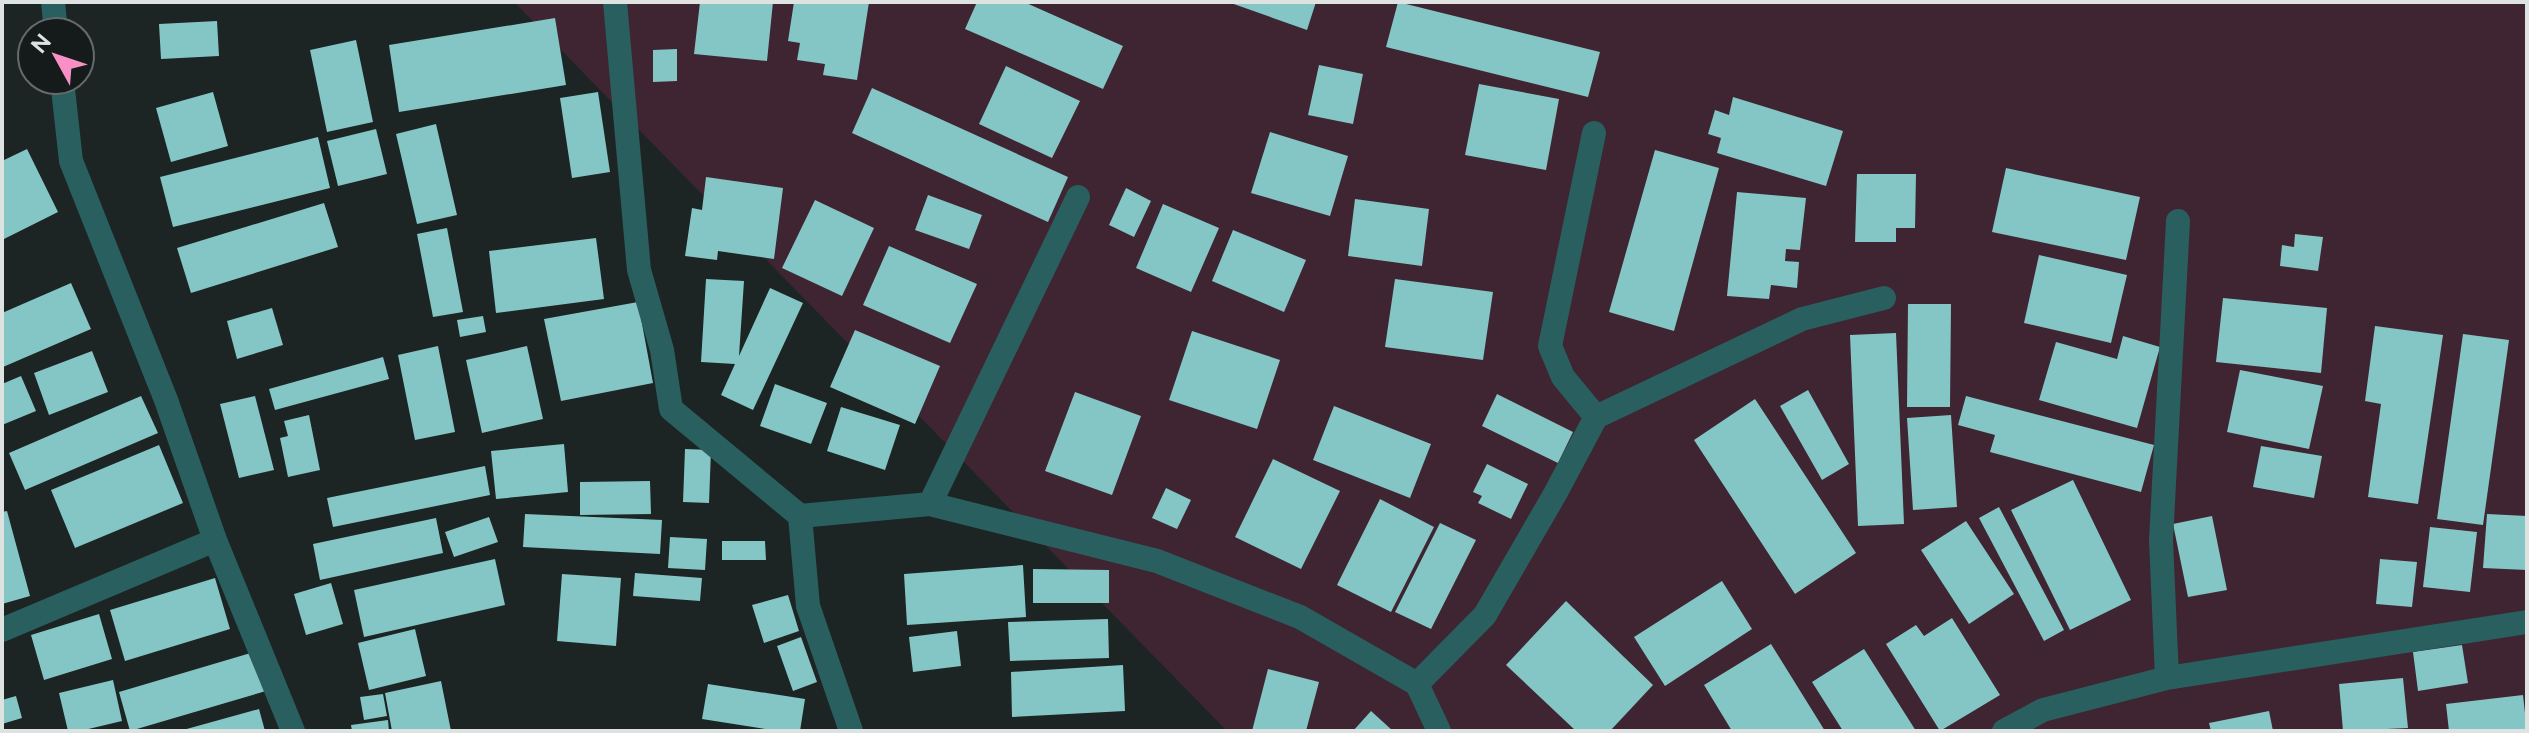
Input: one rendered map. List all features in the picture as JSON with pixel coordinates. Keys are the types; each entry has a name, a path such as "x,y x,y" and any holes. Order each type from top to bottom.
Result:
{"street":[{"path":"615,2 639,270 662,350 671,409 800,516 930,504 1157,561 1300,617 1417,684 1439,731"},
{"path":"64,96 71,161 166,400 215,540 293,731"},
{"path":"1594,133 1550,346 1563,377 1596,417"},
{"path":"930,504 1078,197"},
{"path":"2167,678 2161,540 2178,221"},
{"path":"1417,684 1485,615 1596,417 1802,319 1884,298"},
{"path":"800,516 808,606 851,731"},
{"path":"2,630 215,540"},
{"path":"2004,731 2043,710 2167,678 2527,622"}],"shaded area":[{"path":"514,2 2527,2 2527,731 1227,731"}],"building":[{"path":"700,2 773,2 767,61 694,54"},
{"path":"794,2 869,2 857,80 823,75 825,64 797,60 800,43 788,41"},
{"path":"977,2 1024,2 1123,46 1103,89 965,29"},
{"path":"1228,2 1316,2 1307,30"},
{"path":"1398,2 1600,52 1588,97 1386,47"},
{"path":"555,18 566,85 399,112 389,45"},
{"path":"217,21 219,56 161,59 159,24"},
{"path":"356,40 373,122 327,132 310,50"},
{"path":"677,49 677,81 653,82 653,50"},
{"path":"1319,65 1363,74 1353,124 1308,115"},
{"path":"1006,66 1080,101 1052,158 979,124"},
{"path":"1479,84 1559,99 1546,170 1465,155"},
{"path":"872,88 1068,177 1048,222 852,133"},
{"path":"213,92 228,146 171,162 156,108"},
{"path":"598,92 610,172 572,178 560,98"},
{"path":"1733,97 1843,131 1826,186 1717,153 1721,138 1708,134 1715,110 1729,115"},
{"path":"436,124 457,215 417,224 396,134"},
{"path":"376,129 387,174 338,186 327,141"},
{"path":"1270,132 1348,156 1330,216 1251,193"},
{"path":"318,137 330,188 173,227 160,177"},
{"path":"27,149 58,212 2,240 2,161"},
{"path":"1655,150 1719,168 1674,331 1609,312"},
{"path":"2006,168 2140,197 2126,260 1992,232"},
{"path":"1857,174 1916,174 1915,228 1896,228 1896,242 1855,242"},
{"path":"706,177 783,188 774,259 718,251 717,260 685,256 692,208 702,210"},
{"path":"1126,188 1151,201 1134,237 1109,225"},
{"path":"1737,192 1806,198 1800,250 1786,249 1785,261 1799,262 1797,288 1771,285 1769,299 1727,296"},
{"path":"928,195 982,215 969,249 915,230"},
{"path":"1355,199 1429,209 1422,266 1348,256"},
{"path":"815,200 874,228 842,296 782,268"},
{"path":"324,203 338,247 191,293 177,248"},
{"path":"1163,204 1219,228 1191,292 1136,268"},
{"path":"447,228 463,312 433,317 417,234"},
{"path":"1233,230 1306,260 1284,312 1212,281"},
{"path":"2295,234 2323,237 2318,271 2280,266 2282,245 2294,247"},
{"path":"596,238 604,299 496,313 489,251"},
{"path":"889,246 977,284 950,343 863,305"},
{"path":"2039,255 2127,275 2111,343 2024,323"},
{"path":"706,279 744,281 739,356 770,288 803,303 753,410 721,395 735,364 701,362"},
{"path":"1395,279 1493,292 1483,360 1385,347"},
{"path":"71,283 91,329 3,367 2,313"},
{"path":"2223,298 2327,308 2321,373 2216,362"},
{"path":"638,302 653,383 561,401 544,319"},
{"path":"1908,304 1951,304 1950,407 1907,407"},
{"path":"272,308 283,345 237,359 227,321"},
{"path":"483,316 486,332 460,337 457,320"},
{"path":"2375,326 2443,335 2418,504 2368,497 2381,404 2365,401"},
{"path":"855,330 940,366 915,424 830,387"},
{"path":"1192,331 1280,360 1257,429 1169,400"},
{"path":"1896,333 1904,524 1858,526 1850,335"},
{"path":"2463,334 2509,340 2483,525 2437,519"},
{"path":"2123,336 2160,347 2137,428 2039,400 2056,342 2117,359"},
{"path":"438,346 455,432 415,440 398,355"},
{"path":"527,346 543,419 482,433 466,360"},
{"path":"92,351 108,392 49,415 34,373"},
{"path":"383,357 389,379 275,410 269,389"},
{"path":"2240,370 2323,386 2309,449 2227,432"},
{"path":"21,376 36,411 2,425 2,384"},
{"path":"775,384 827,403 811,444 760,426"},
{"path":"1808,390 1849,464 1822,480 1780,406"},
{"path":"1075,392 1141,416 1112,495 1045,471"},
{"path":"1497,394 1573,432 1558,463 1482,426"},
{"path":"141,396 158,433 25,490 9,453"},
{"path":"255,396 274,470 239,478 220,404"},
{"path":"1966,396 2154,445 2141,492 1990,452 1995,435 1958,425"},
{"path":"1755,399 1856,553 1795,594 1694,440"},
{"path":"1334,406 1431,444 1410,498 1313,460"},
{"path":"841,407 900,425 885,470 827,451"},
{"path":"309,415 320,470 288,477 280,438 288,436 284,421"},
{"path":"1951,415 1957,507 1913,510 1907,418"},
{"path":"564,444 568,492 496,499 491,451"},
{"path":"159,445 183,503 75,548 51,490"},
{"path":"2261,446 2322,456 2314,498 2253,487"},
{"path":"685,449 711,450 709,503 683,502"},
{"path":"1273,459 1340,491 1301,569 1235,537"},
{"path":"1487,464 1528,484 1511,519 1478,503 1482,496 1473,492"},
{"path":"485,466 490,495 333,527 327,498"},
{"path":"2073,480 2131,600 2070,630 2011,510"},
{"path":"650,481 651,514 580,515 580,482"},
{"path":"1166,488 1191,500 1177,529 1152,518"},
{"path":"1380,499 1434,527 1391,612 1337,585"},
{"path":"1999,507 2064,630 2044,641 1979,518"},
{"path":"7,511 30,596 2,604 2,512"},
{"path":"525,514 662,520 660,554 523,547"},
{"path":"2487,514 2527,516 2527,570 2483,568"},
{"path":"2212,516 2227,590 2188,597 2173,524"},
{"path":"489,517 498,542 454,557 445,532"},
{"path":"436,518 443,553 320,580 313,544"},
{"path":"1966,521 2014,594 1969,624 1921,550"},
{"path":"1440,523 1476,540 1431,629 1395,612"},
{"path":"2430,527 2477,532 2470,592 2423,587"},
{"path":"670,537 707,539 705,570 668,568"},
{"path":"722,541 765,541 766,560 722,560"},
{"path":"495,559 505,605 364,637 354,590"},
{"path":"2380,559 2417,562 2412,607 2376,604"},
{"path":"1023,565 1026,617 907,625 904,574"},
{"path":"1033,569 1109,570 1109,603 1033,603"},
{"path":"635,573 702,578 700,601 633,596"},
{"path":"562,574 621,578 616,646 557,641"},
{"path":"215,578 230,629 125,661 110,610"},
{"path":"1722,581 1752,629 1665,686 1634,637"},
{"path":"331,583 343,624 306,635 294,594"},
{"path":"788,595 799,631 764,643 752,605"},
{"path":"1566,601 1653,685 1610,731 1576,731 1506,665"},
{"path":"99,614 112,659 44,680 31,635"},
{"path":"1952,618 2000,695 1940,731 1886,644 1916,625 1924,636"},
{"path":"1108,619 1109,658 1010,661 1008,622"},
{"path":"415,629 426,676 369,690 358,643"},
{"path":"957,631 961,666 913,672 909,637"},
{"path":"801,637 817,682 793,691 777,646"},
{"path":"1771,644 1825,731 1732,731 1704,685"},
{"path":"2462,645 2468,683 2418,691 2413,652"},
{"path":"1864,649 1916,731 1843,731 1812,682"},
{"path":"254,652 266,691 130,731 119,692"},
{"path":"1123,665 1125,711 1012,717 1011,672"},
{"path":"1268,669 1319,682 1306,731 1252,731"},
{"path":"2403,678 2408,728 2343,731 2339,684"},
{"path":"113,680 122,721 68,731 59,693"},
{"path":"441,681 451,731 392,731 385,693"},
{"path":"708,684 805,699 800,731 778,731 702,719"},
{"path":"383,694 387,716 364,720 360,697"},
{"path":"2523,695 2527,731 2449,731 2446,704"},
{"path":"16,696 22,718 2,724 2,700"},
{"path":"259,709 265,731 183,731 183,730"},
{"path":"1371,711 1393,731 1353,731"},
{"path":"2269,711 2273,731 2211,731 2209,723"},
{"path":"388,720 389,731 352,731 351,725"}]}
